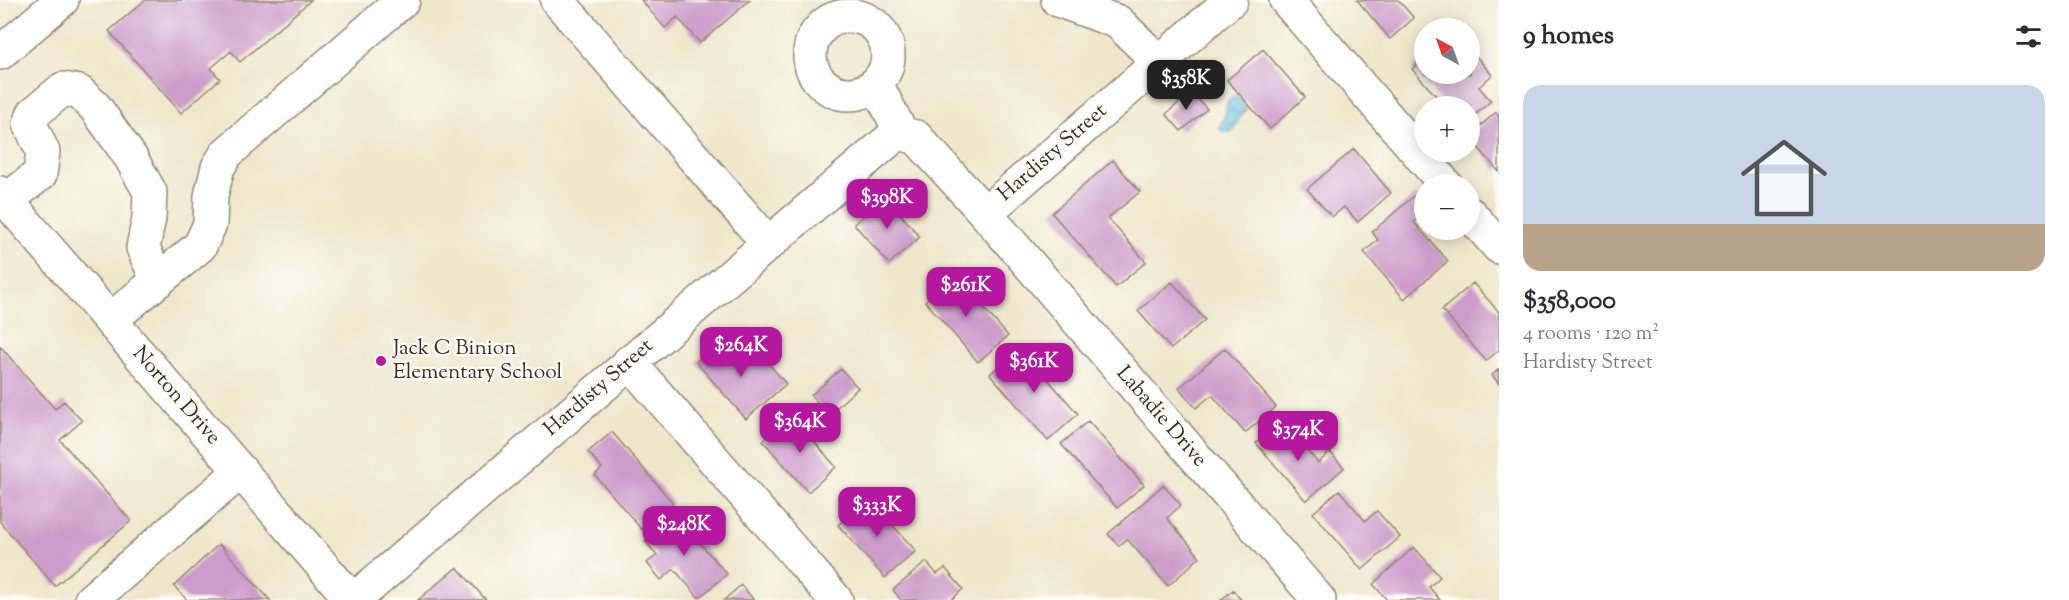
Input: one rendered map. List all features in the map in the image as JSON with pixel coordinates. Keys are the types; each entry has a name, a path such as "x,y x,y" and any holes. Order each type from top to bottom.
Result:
{"street":[{"path":"0,53 62,0"},
{"path":"110,320 200,246 210,224 211,196 218,167 227,153 403,0"},
{"path":"557,0 768,243"},
{"path":"1058,0 1118,22 1159,62"},
{"name":"Hardisty Street","path":"985,213 1232,0"},
{"path":"1286,0 1436,174"},
{"path":"837,8 867,20 877,27 884,37 888,50 888,62 884,74 876,84 854,95 840,94 827,89 817,80 811,68 809,54 812,41 837,8"},
{"path":"876,84 902,134"},
{"path":"3,196 40,174 43,152 30,124 34,113 63,90 79,92 101,116 150,192 149,218 143,248 158,281"},
{"name":"Hardisty Street","path":"353,600 895,135 902,134"},
{"name":"Labadie Drive","path":"902,134 916,137 985,213 1318,600"},
{"name":"Norton Drive","path":"3,196 353,600"},
{"path":"1480,225 1499,247"},
{"path":"629,362 836,600"},
{"path":"91,600 240,471"}],"water":[{"path":"1236,95 1246,109 1231,132 1224,132 1219,128 1226,113 1227,102"}],"building":[{"path":"145,0 311,0 240,62 231,51 211,68 220,79 181,113 109,31"},
{"path":"641,0 750,0 700,43 677,17 665,28"},
{"path":"1357,0 1398,0 1414,18 1390,39"},
{"path":"1263,49 1305,97 1270,129 1227,80"},
{"path":"1480,61 1492,75 1479,87 1491,101 1480,110 1480,96 1436,96 1425,84 1480,84"},
{"path":"1191,92 1207,109 1181,131 1166,114"},
{"path":"1496,112 1499,116 1499,172 1480,150 1480,126"},
{"path":"1354,149 1391,193 1358,222 1344,207 1332,217 1307,189"},
{"path":"1113,160 1140,192 1108,218 1146,262 1116,287 1052,213"},
{"path":"1414,196 1414,240 1430,240 1448,261 1404,299 1364,252 1378,240 1372,232"},
{"path":"886,197 920,237 889,264 854,224"},
{"path":"955,275 1008,336 978,362 925,301"},
{"path":"1172,282 1205,320 1171,349 1138,311"},
{"path":"1473,283 1499,312 1499,350 1486,361 1442,310"},
{"path":"723,339 746,366 760,353 786,384 746,419 696,362"},
{"path":"0,346 55,409 64,401 82,421 60,440 131,521 55,586 0,522"},
{"path":"1020,347 1078,414 1048,441 990,374"},
{"path":"1225,348 1276,407 1245,433 1212,395 1196,408 1179,388"},
{"path":"841,369 858,388 828,415 811,395"},
{"path":"1499,369 1499,384 1492,375"},
{"path":"792,416 836,467 808,492 763,441"},
{"path":"1088,421 1144,485 1117,508 1061,444"},
{"path":"1281,421 1318,463 1330,452 1344,468 1306,501 1256,443"},
{"path":"612,432 673,503 642,530 595,475 602,468 588,452"},
{"path":"1163,485 1181,505 1167,518 1200,557 1168,586 1127,539 1119,546 1108,534"},
{"path":"1339,490 1365,521 1377,511 1400,537 1362,570 1313,513"},
{"path":"868,498 916,551 885,578 838,525"},
{"path":"675,515 727,574 699,598 674,569 661,580 647,563 657,555 645,541"},
{"path":"219,544 270,600 187,600 174,586"},
{"path":"1414,547 1440,577 1429,587 1440,600 1387,600 1373,584"},
{"path":"926,562 937,574 945,568 963,589 951,600 901,600 893,590"},
{"path":"457,567 486,600 418,600"},
{"path":"741,585 754,600 724,600"},
{"path":"1233,590 1241,600 1221,600"}],"place":[{"name":"Jack C Binion Elementary School","path":"381,361"}]}
